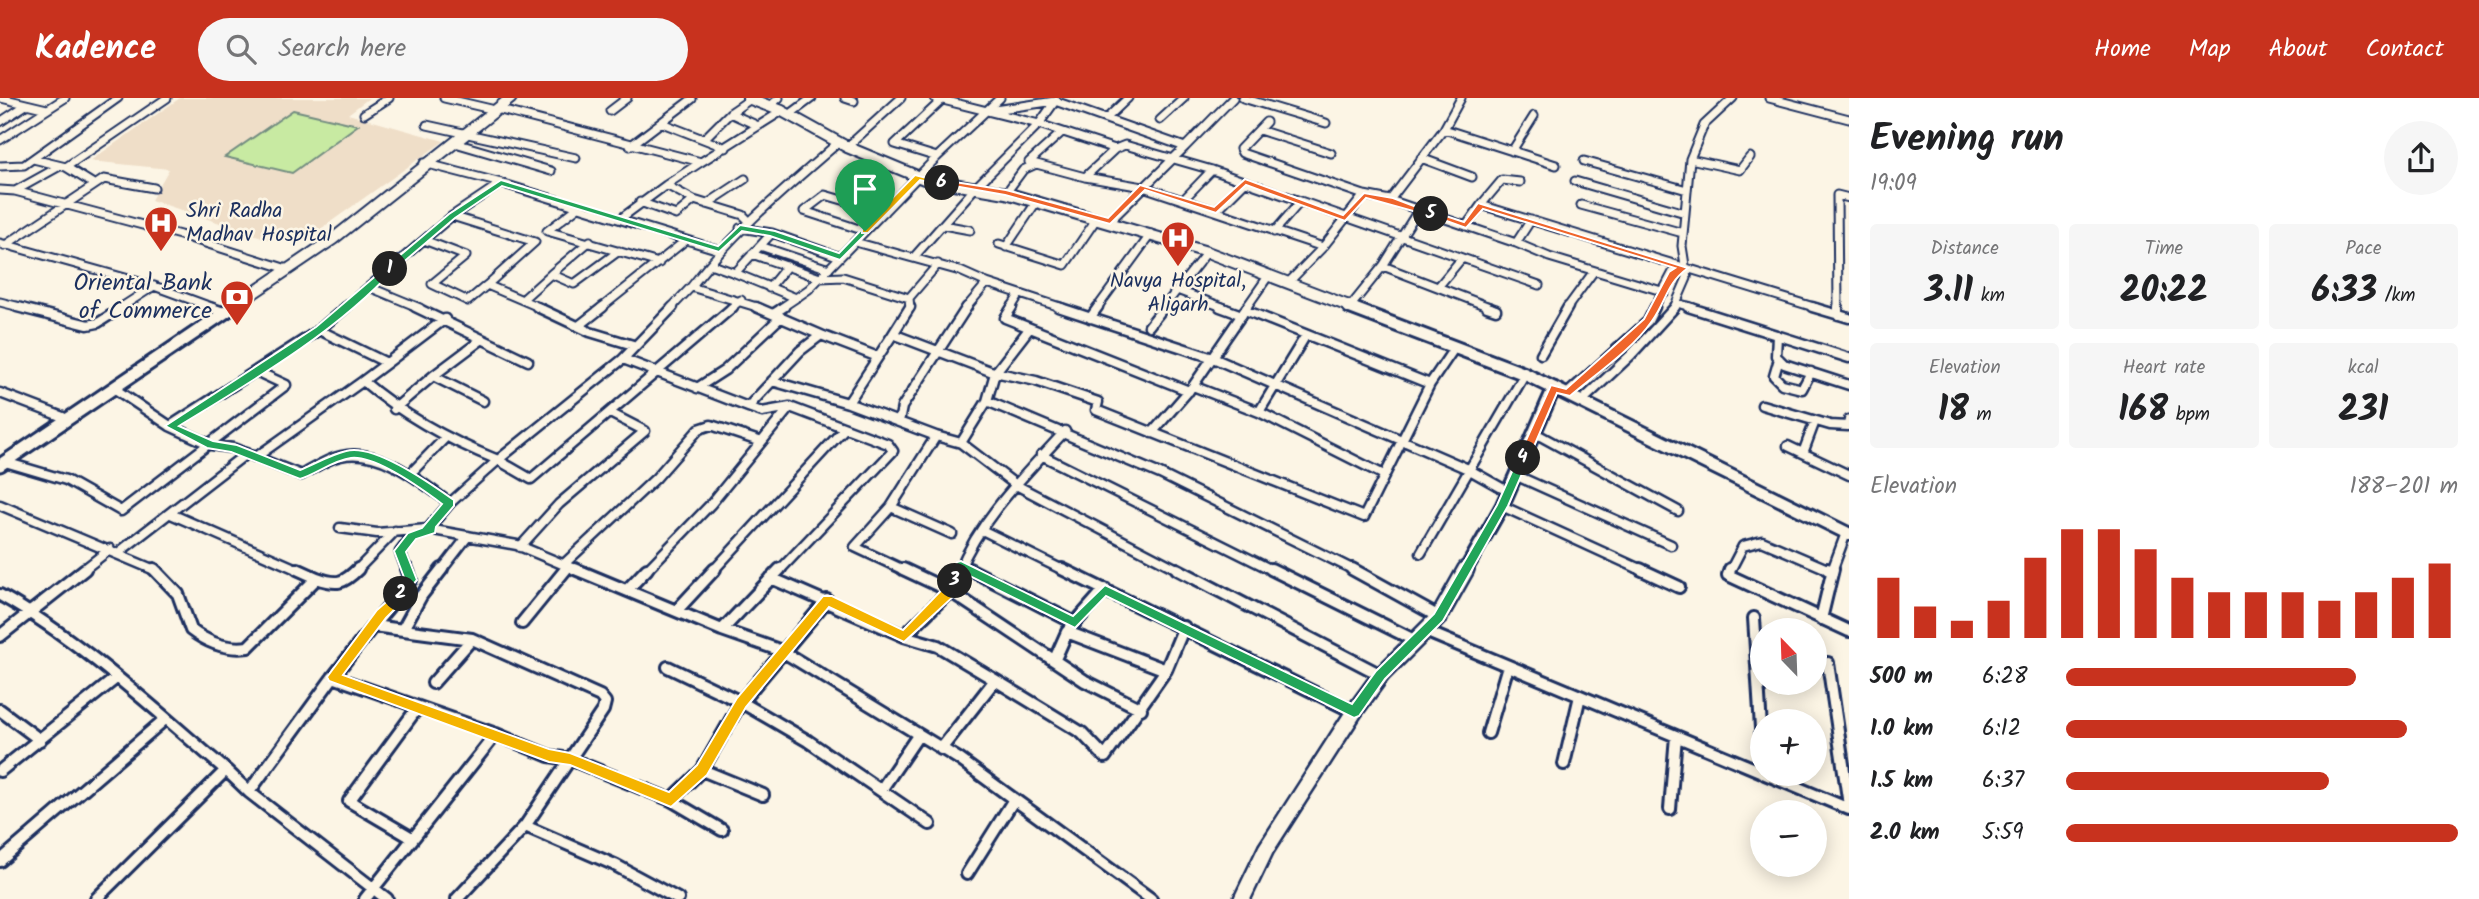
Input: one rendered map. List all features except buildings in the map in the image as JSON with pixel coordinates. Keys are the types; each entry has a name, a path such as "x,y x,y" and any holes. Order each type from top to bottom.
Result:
{"street":[{"path":"1,98 47,109"},
{"path":"0,140 65,98"},
{"path":"0,166 16,167 33,159 118,98"},
{"path":"15,191 63,167 167,98"},
{"path":"364,114 389,98"},
{"path":"444,98 701,162"},
{"path":"494,109 504,98"},
{"path":"2,461 115,388 333,239 511,98"},
{"path":"610,111 627,98"},
{"path":"704,139 730,113 751,98 786,113 843,145 918,177 1006,193 1208,251 1525,374 1847,533 1832,571 1821,618"},
{"path":"770,106 779,98"},
{"path":"620,219 640,202 726,148 755,125 786,113 812,98"},
{"path":"845,98 855,101"},
{"path":"249,792 333,677 411,580 400,551 412,536 429,529 450,503 498,460 622,359 691,287 719,250 748,220 901,98"},
{"path":"697,388 725,370 777,316 829,269 937,157 1000,98"},
{"path":"1107,118 1128,98"},
{"path":"1160,120 1184,98"},
{"path":"1110,222 1233,98"},
{"path":"1243,98 1326,122"},
{"path":"1390,200 1444,129 1461,98"},
{"path":"1582,401 1659,327 1677,303 1687,278 1684,268 1683,233 1690,159 1704,125 1733,98"},
{"path":"1769,98 1849,119"},
{"path":"630,146 692,99"},
{"path":"937,157 895,144 939,99 1039,124 1060,134 1115,149"},
{"path":"986,111 1056,100 1185,147"},
{"path":"914,257 975,188 1039,124 1056,100"},
{"path":"0,122 26,105"},
{"path":"730,113 755,125"},
{"path":"1512,151 1534,116"},
{"path":"662,122 726,148"},
{"path":"1266,122 1240,149 1242,153 1364,195 1419,209 1594,271 1665,292"},
{"path":"427,125 576,158"},
{"path":"1444,129 1556,165"},
{"path":"1259,130 1331,153"},
{"path":"2,461 284,268 455,144 465,132"},
{"path":"1060,134 1029,162 1085,177 1143,187 1323,247"},
{"path":"1138,149 1152,136"},
{"path":"455,144 551,171"},
{"path":"1085,177 1115,149 1125,145 1212,170 1399,238 1539,285"},
{"path":"1690,159 1740,170 1750,157"},
{"path":"1421,158 1472,177"},
{"path":"33,159 63,167 95,185"},
{"path":"1584,161 1687,190"},
{"path":"427,164 501,183 719,250"},
{"path":"1006,193 1023,170 1036,164"},
{"path":"1184,199 1212,170"},
{"path":"2,245 68,205 104,179 154,188"},
{"path":"707,204 744,179"},
{"path":"1466,226 1502,180 1520,182"},
{"path":"1575,181 1685,213"},
{"path":"1216,211 1245,182"},
{"path":"170,426 258,372 319,330 452,216 501,183"},
{"path":"666,185 694,200 743,215 748,220"},
{"path":"0,191 15,191 180,235 284,268"},
{"path":"865,231 804,211 825,195 884,212"},
{"path":"1288,283 1323,247 1364,195"},
{"path":"1838,315 1837,195 1849,198"},
{"path":"640,202 676,215 694,200"},
{"path":"1037,201 1002,245 1065,265 1097,218"},
{"path":"1274,232 1300,202"},
{"path":"1481,205 1849,318"},
{"path":"1581,205 1683,233"},
{"path":"424,240 466,256 432,284 468,301 547,231 578,208"},
{"path":"1350,307 1383,266 1419,209"},
{"path":"452,216 535,242"},
{"path":"1516,243 1531,220"},
{"path":"943,225 970,230"},
{"path":"740,228 772,233 840,257"},
{"path":"547,231 590,241 659,263"},
{"path":"734,273 772,233"},
{"path":"1090,318 1151,234"},
{"path":"580,325 687,240"},
{"path":"522,300 590,241"},
{"path":"855,242 938,264 1019,295 1213,358 1468,469 1509,492"},
{"path":"2,245 154,286 221,311"},
{"path":"760,246 829,269"},
{"path":"551,274 575,284 619,251"},
{"path":"1149,326 1208,251"},
{"path":"752,254 820,278 843,277 909,298"},
{"path":"1438,288 1462,258"},
{"path":"710,264 796,298"},
{"path":"848,403 910,309 909,298 938,264"},
{"path":"769,288 787,266"},
{"path":"1383,266 1496,310"},
{"path":"1242,899 1266,849 1354,712 1381,675 1439,617 1502,506 1535,433 1560,391 1648,321 1673,272 1684,268"},
{"path":"1541,354 1569,304 1594,271"},
{"path":"1152,433 1191,388 1269,275"},
{"path":"899,422 902,407 955,321 987,283"},
{"path":"487,285 580,325 590,332 634,345"},
{"path":"0,302 88,325 98,323 154,286"},
{"path":"369,287 445,318 481,340 528,361"},
{"path":"691,287 741,300 878,357"},
{"path":"1177,290 1306,335 1430,384"},
{"path":"1019,295 1005,317 1029,329 1259,412 1384,475"},
{"path":"363,381 394,408 444,439 498,460 531,479 741,300"},
{"path":"1677,303 1849,358"},
{"path":"256,457 363,381 445,318"},
{"path":"961,443 986,401 995,373 1029,329"},
{"path":"319,330 387,363"},
{"path":"893,334 1027,384 1036,381 1098,402 1096,410 1364,517 1430,384 1455,347"},
{"path":"748,407 821,335"},
{"path":"1259,412 1306,335"},
{"path":"1777,335 1776,356 1784,364 1849,385"},
{"path":"394,408 481,340"},
{"path":"622,359 762,412 790,407 888,444 893,451 722,630"},
{"path":"1779,359 1774,376 1797,390 1802,389 1811,372"},
{"path":"2,461 66,480 121,511 211,445 286,385 258,372"},
{"path":"1421,553 1525,374"},
{"path":"433,376 483,401"},
{"path":"772,381 848,403 961,443 1016,485 1381,675"},
{"path":"115,388 170,426 211,445 247,453 300,475 337,457 363,455 410,474 450,503"},
{"path":"0,393 63,417"},
{"path":"756,398 762,412"},
{"path":"986,401 1065,431 1296,537 1439,617"},
{"path":"1762,405 1815,421 1847,426 1849,420"},
{"path":"627,590 711,504 790,407"},
{"path":"520,547 559,504 645,431 610,413"},
{"path":"1803,453 1815,421"},
{"path":"522,623 566,565 656,478 699,429 711,425 759,442"},
{"path":"677,610 845,428"},
{"path":"904,636 950,591 961,565 982,530 1016,485 1065,431"},
{"path":"1535,433 1678,511"},
{"path":"936,436 891,507 855,547 950,591 1085,681 1141,709"},
{"path":"410,474 444,439"},
{"path":"1788,446 1849,475"},
{"path":"0,636 114,551 171,514 247,453"},
{"path":"1041,456 1420,635 1508,666 1750,767"},
{"path":"1516,475 1671,545"},
{"path":"0,505 156,570 178,594 191,630 200,638 238,649 248,647 317,578"},
{"path":"1502,506 1679,587"},
{"path":"891,507 952,534"},
{"path":"171,514 317,578 335,583 345,583 395,531"},
{"path":"340,528 377,533 429,529 520,547 722,630 782,651 917,737 959,759 1013,801 1151,899"},
{"path":"982,530 1354,712"},
{"path":"403,629 421,596 468,536"},
{"path":"1819,618 1727,575 1739,549 1752,540 1762,541 1832,571"},
{"path":"961,565 1075,623"},
{"path":"771,578 827,600 904,636 938,646 1082,733 1105,757 1166,670 1184,627"},
{"path":"1055,659 1067,632 1105,590"},
{"path":"0,595 32,613 116,678 369,895 387,899"},
{"path":"671,800 702,770 741,702 827,600"},
{"path":"1827,622 1849,631"},
{"path":"373,626 472,639 600,696 605,702 603,710 525,826 457,899"},
{"path":"1067,632 1166,670"},
{"path":"433,683 472,639"},
{"path":"1828,663 1849,807"},
{"path":"1489,733 1508,666"},
{"path":"668,667 741,702 930,824"},
{"path":"333,677 496,734 549,756 570,759 671,800 722,830"},
{"path":"0,771 116,678"},
{"path":"941,750 995,680"},
{"path":"1564,764 1580,696"},
{"path":"412,838 349,801 418,707"},
{"path":"0,710 40,740"},
{"path":"0,861 164,720"},
{"path":"369,895 496,734"},
{"path":"1670,809 1676,736"},
{"path":"881,790 917,737"},
{"path":"702,770 763,795"},
{"path":"96,899 226,771"},
{"path":"1796,786 1849,807"},
{"path":"967,874 1013,801"},
{"path":"525,826 615,865 678,899"}],"shaded area":[{"path":"180,98 369,98 348,114 444,141 301,243 276,234 268,239 151,200 169,169 90,161"}],"green space":[{"path":"293,110 358,125 292,173 225,157"}],"place":[{"name":"Shri Radha Madhav Hospital","path":"161,253"},
{"name":"Navya Hospital, Aligarh","path":"1178,268"},
{"name":"Oriental Bank of Commerce","path":"237,327"}],"route":[{"path":"918,177 1006,193 1110,222 1143,187 1216,211 1245,182 1345,218 1364,195 1378,200 1390,200 1466,226 1481,205 1684,268 1673,272 1648,321 1622,347 1582,378 1567,394 1554,388 1502,506 1439,617 1381,675 1354,712 1105,590 1075,623 961,565 950,591 904,636 827,600 741,702 702,770 671,800 570,759 549,756 496,734 333,677 411,580 400,551 412,536 431,529 428,529 450,503 410,474 363,455 337,457 300,475 233,448 211,445 170,426 258,372 319,330 452,216 501,183 719,250 740,228 772,233 840,257 865,231 918,177"}]}
